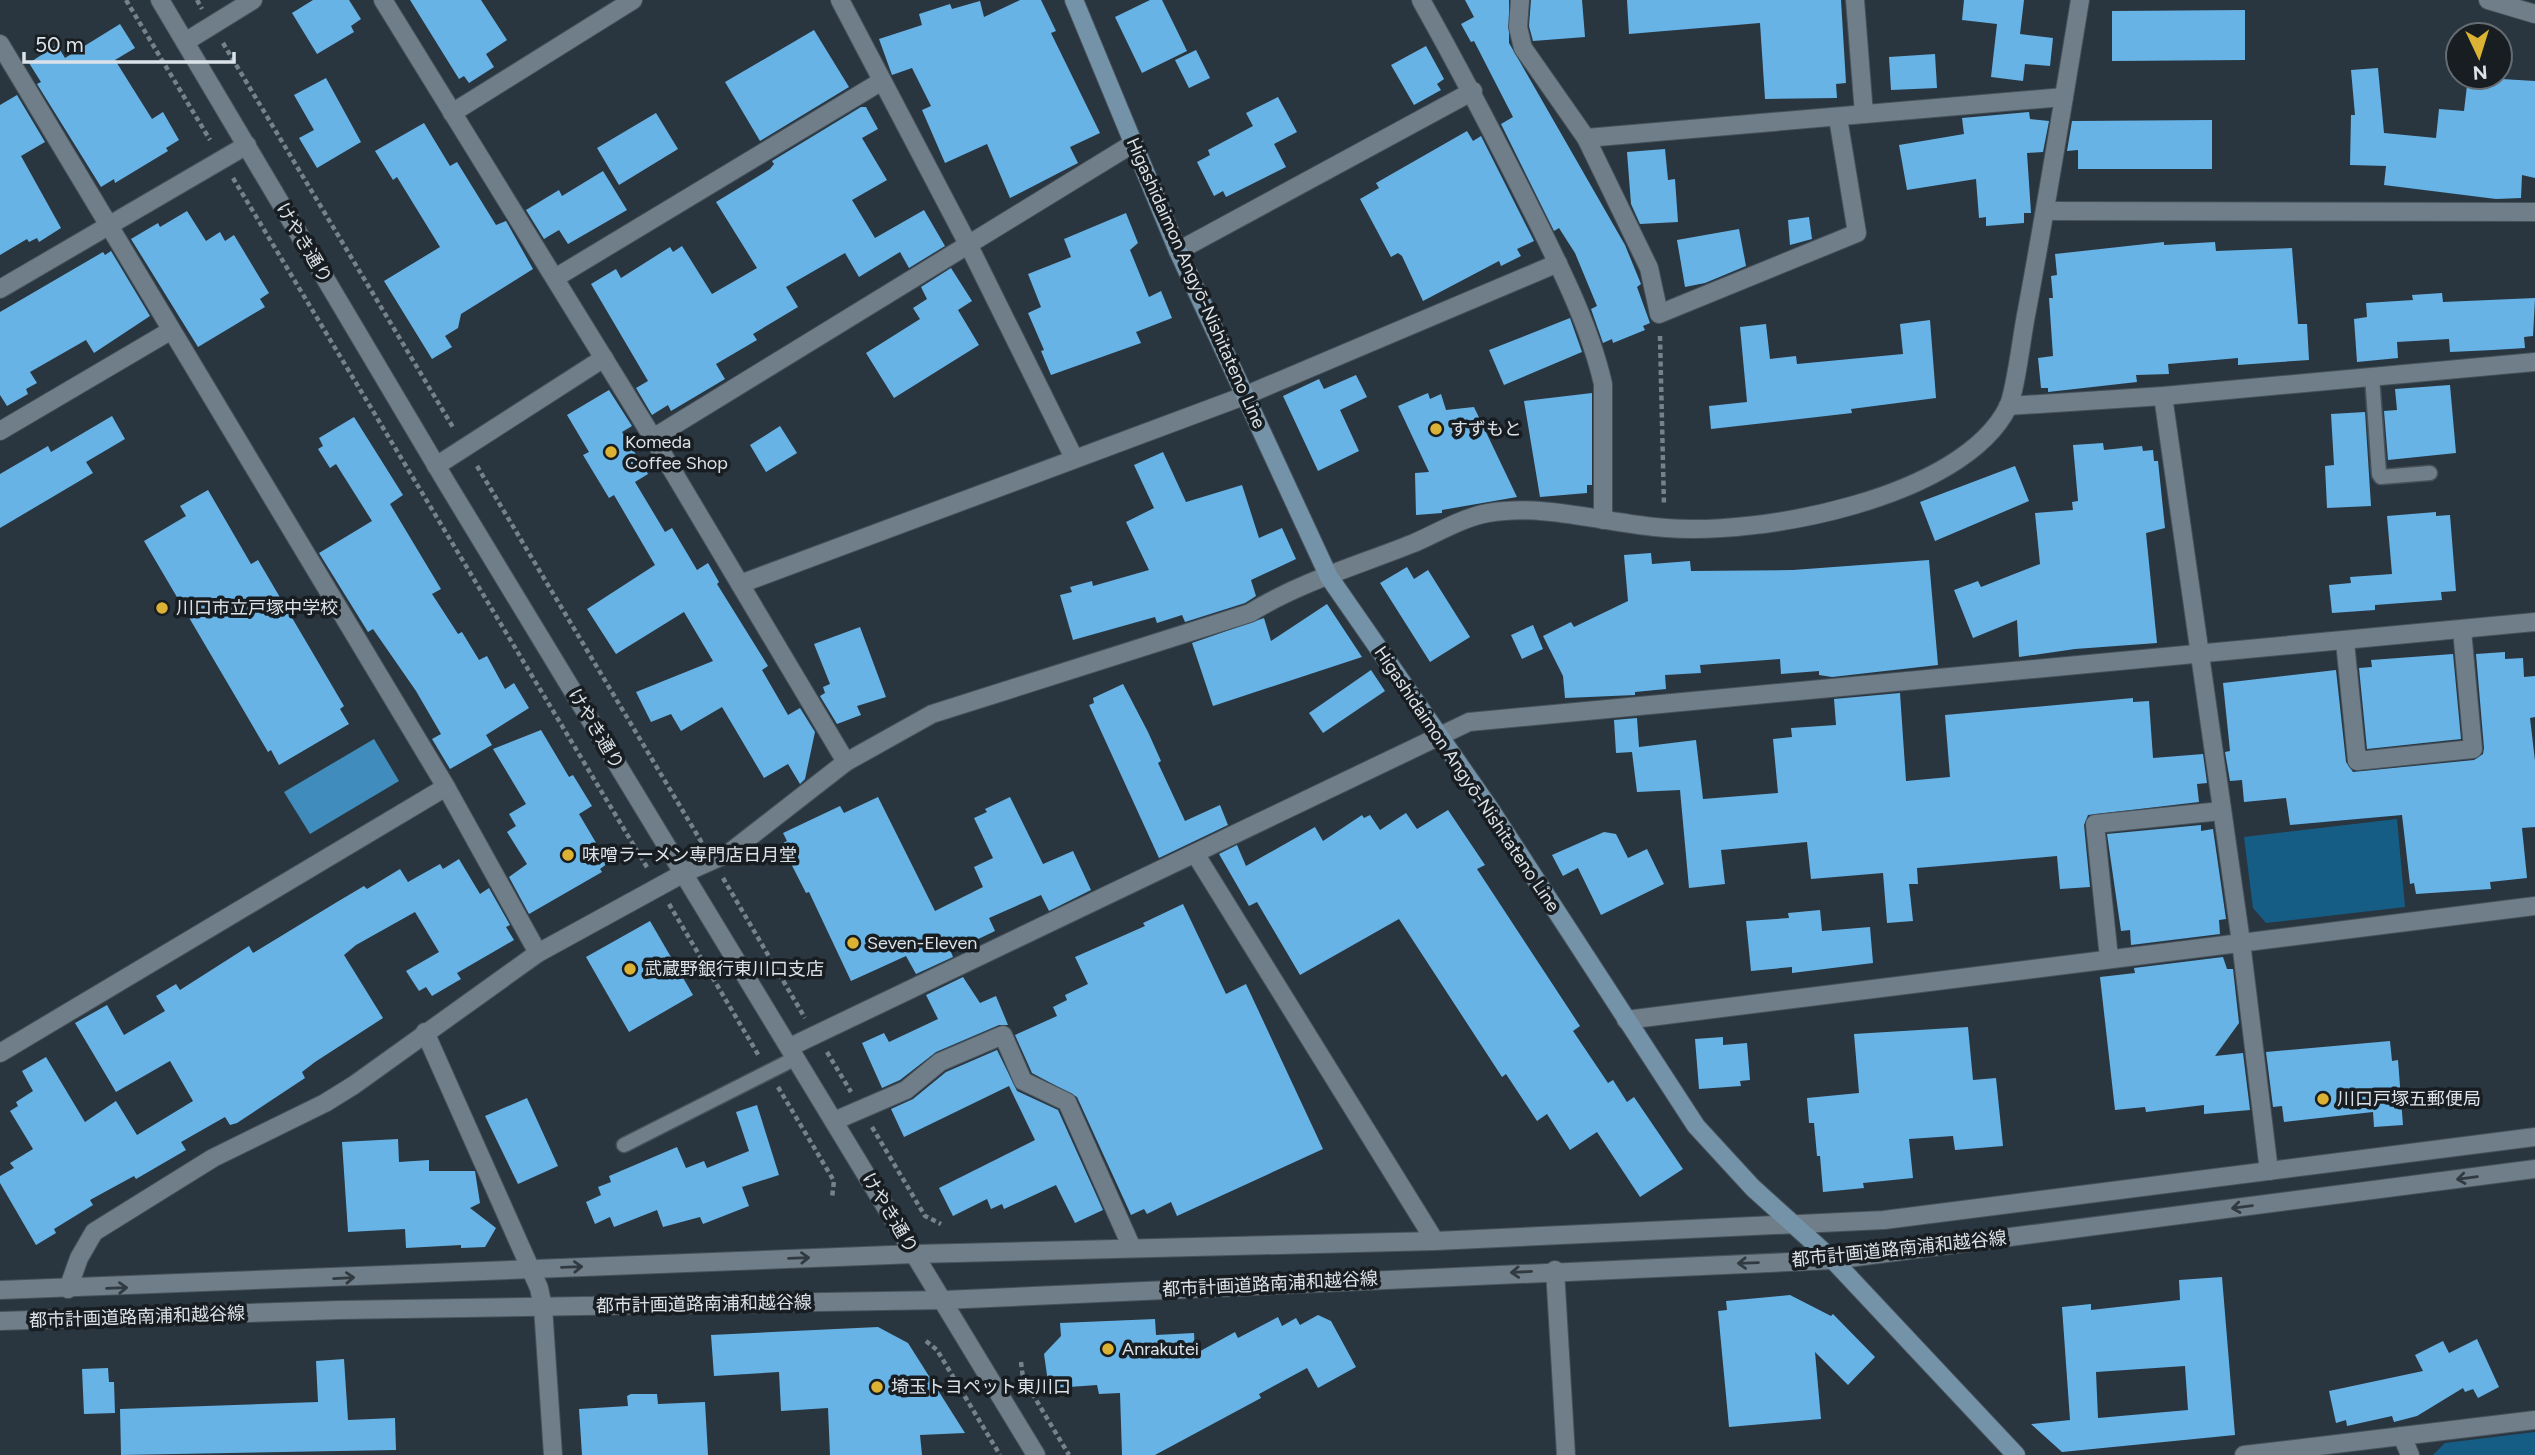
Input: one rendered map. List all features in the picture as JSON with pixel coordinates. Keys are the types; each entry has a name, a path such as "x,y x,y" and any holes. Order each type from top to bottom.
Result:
{"main road":[{"name":"Higashidaimon Angyō-Nishitateno Line","path":"1077,1 1178,251 1329,577 1490,809 1696,1126 1793,1226 1833,1260 2016,1455"}],"street":[{"name":"けやき通り","path":"160,0 436,466 1036,1455"},
{"path":"185,42 253,0"},
{"path":"383,0 653,438 846,762"},
{"path":"452,113 633,0"},
{"path":"840,0 969,246 1073,458"},
{"path":"1421,0 1472,92 1558,263 1598,363 1603,384 1603,520"},
{"path":"1521,0 1518,27 1523,48 1586,138 1649,268 1659,314 1857,233 1838,118"},
{"path":"1855,0 1864,114"},
{"path":"68,1289 79,1258 94,1232 213,1158 325,1103 538,953 684,873 729,853 846,762 932,714 1250,613 1286,591 1329,577 1487,513 1551,512 1665,528 1711,531 1767,526 1804,519 1922,480 1963,455 1989,433 2008,406 2046,211 2080,0"},
{"path":"2488,0 2535,14"},
{"path":"3,56 109,226 446,787 538,953"},
{"path":"555,278 882,81"},
{"path":"1178,251 1472,92"},
{"path":"1586,138 2064,97"},
{"path":"653,438 1134,143"},
{"path":"0,289 247,145"},
{"path":"2046,211 2535,212"},
{"path":"740,584 1244,396 1558,263"},
{"path":"0,431 170,331"},
{"path":"436,466 604,358"},
{"path":"2008,406 2163,396 2535,362"},
{"path":"2163,396 2241,942 2269,1171"},
{"path":"793,1053 816,1035 1469,722 2199,653 2345,642 2535,622"},
{"path":"2345,642 2357,761 2473,749 2462,630"},
{"path":"0,1053 446,787"},
{"path":"2109,958 2095,824 2221,811"},
{"path":"1195,855 1435,1241"},
{"path":"1626,1020 2535,906"},
{"path":"425,1032 539,1288 543,1307 552,1455"},
{"path":"834,1121 906,1090 940,1062 1003,1035 1023,1081 1067,1102 1132,1248"},
{"name":"都市計画道路南浦和越谷線","path":"0,1290 915,1254 1435,1241 1793,1226 1884,1220 2535,1138"},
{"name":"都市計画道路南浦和越谷線","path":"0,1321 944,1300 1555,1270 1833,1260 2535,1169"},
{"path":"1555,1270 1566,1455"},
{"path":"2244,1455 2535,1420"},
{"path":"2402,1436 2410,1455"}],"lane":[{"path":"2372,376 2379,474 2381,477 2430,473"},
{"path":"624,1145 770,1074 793,1053"}],"path":[{"path":"126,0 834,1181 832,1198"},
{"path":"197,0 925,1216 941,1224"},
{"path":"1659,314 1665,528"},
{"path":"926,1341 937,1350 1000,1455"},
{"path":"1021,1362 1023,1378 1069,1455"}],"shaded area":[{"path":"374,739 399,781 310,834 284,792"},
{"path":"2397,819 2405,907 2266,923 2253,908 2244,837"},
{"path":"2535,1432 2535,1455 2433,1455 2445,1443"}],"building":[{"path":"313,0 349,0 361,19 351,26 354,32 317,54 292,13"},
{"path":"410,0 481,0 507,40 486,54 494,67 469,83 464,76 459,79"},
{"path":"1020,0 1041,0 1056,31 1051,33 1100,133 1070,147 1078,163 1010,198 987,144 945,163 922,110 931,106 912,68 892,75 879,39 922,25 919,14 950,4 952,9 980,1 984,17"},
{"path":"1150,0 1162,0 1187,51 1142,73 1115,17"},
{"path":"1465,0 1509,0 1509,43 1625,245 1641,284 1637,287 1650,323 1643,326 1645,330 1613,343 1612,339 1603,343 1591,309 1597,306 1575,253 1559,228 1554,231 1501,124 1513,117 1474,41 1471,42 1461,24 1474,17"},
{"path":"1531,0 1582,0 1585,37 1533,41 1529,26"},
{"path":"1627,0 1841,0 1846,83 1836,84 1837,98 1765,99 1760,23 1629,34"},
{"path":"1964,0 2024,0 2020,34 2053,38 2050,66 2025,64 2023,81 1991,77 1997,24 1962,20"},
{"path":"2245,10 2245,60 2112,61 2112,11"},
{"path":"120,24 135,48 115,60 152,119 163,112 179,140 166,148 168,151 115,183 114,179 101,187 37,84 41,82 29,63 57,45 65,58"},
{"path":"814,30 849,87 760,141 725,82"},
{"path":"1426,46 1444,79 1437,84 1441,90 1414,105 1391,65"},
{"path":"1196,50 1210,78 1189,88 1175,60"},
{"path":"1935,54 1937,88 1891,90 1889,57"},
{"path":"2378,68 2384,133 2436,138 2439,109 2464,111 2466,91 2514,91 2514,80 2535,81 2535,178 2522,175 2521,198 2496,199 2384,185 2386,166 2350,165 2351,115 2355,115 2351,70"},
{"path":"326,78 361,142 317,168 299,138 314,130 294,95"},
{"path":"17,95 45,142 21,156 61,228 39,242 37,238 29,242 27,239 0,255 0,105"},
{"path":"1278,97 1297,132 1274,144 1286,167 1226,197 1223,191 1214,196 1197,162 1210,155 1208,150 1253,126 1246,113"},
{"path":"861,107 866,107 878,129 862,138 887,180 852,200 875,238 924,210 945,246 909,268 900,252 859,277 845,253 786,287 798,307 753,334 757,340 716,364 725,379 671,411 668,405 652,415 636,388 648,381 591,284 616,269 621,278 670,247 673,252 682,246 712,294 757,268 716,202 770,169 774,164 772,161"},
{"path":"2029,112 2030,119 2049,121 2043,152 2027,153 2031,213 2024,213 2024,223 1986,226 1986,217 1979,218 1976,179 1907,190 1899,145 1964,134 1962,118"},
{"path":"656,113 678,149 619,185 597,148"},
{"path":"2212,120 2212,169 2078,169 2078,150 2067,151 2072,121"},
{"path":"424,123 450,166 457,162 496,225 506,221 533,269 461,314 458,328 445,336 452,347 432,359 384,281 440,247 397,177 393,180 375,151"},
{"path":"1467,131 1473,141 1481,136 1534,241 1517,249 1521,256 1501,266 1499,261 1423,301 1402,256 1398,253 1391,257 1360,199 1379,188 1376,183"},
{"path":"1665,149 1668,180 1675,179 1678,222 1640,224 1631,204 1627,152"},
{"path":"603,171 627,210 568,244 559,230 544,239 526,210 559,190 562,196"},
{"path":"187,211 206,241 220,232 225,241 234,235 269,293 260,299 265,307 198,347 131,239 158,223 160,227"},
{"path":"1126,213 1138,243 1130,250 1149,297 1161,291 1172,318 1136,332 1141,343 1051,375 1041,351 1044,350 1028,313 1041,307 1028,274 1071,257 1064,239"},
{"path":"1809,217 1812,239 1790,245 1788,220"},
{"path":"1739,229 1746,266 1705,283 1685,287 1677,240"},
{"path":"2164,242 2164,245 2215,242 2216,251 2292,248 2298,324 2307,324 2309,360 2238,365 2238,358 2168,364 2169,374 2136,375 2137,382 2048,392 2048,388 2041,388 2038,358 2053,356 2049,298 2053,298 2051,276 2057,275 2055,254"},
{"path":"111,251 150,316 94,353 86,340 30,372 37,383 26,389 28,394 7,406 0,395 0,312 103,252 105,255"},
{"path":"951,268 972,301 958,310 979,345 894,398 866,353 920,319 913,308 927,299 921,287"},
{"path":"2442,293 2443,302 2535,298 2533,336 2524,337 2525,348 2450,352 2449,339 2397,342 2398,358 2357,362 2354,319 2367,317 2366,303 2413,300 2412,295"},
{"path":"1570,318 1582,352 1504,385 1489,350"},
{"path":"1930,320 1936,398 1851,409 1852,413 1711,429 1709,406 1747,402 1740,327 1766,324 1770,359 1796,356 1797,364 1903,354 1900,324"},
{"path":"1356,375 1367,397 1340,410 1359,451 1318,471 1283,396 1319,379 1324,389"},
{"path":"2450,385 2456,453 2388,460 2384,411 2397,410 2395,389"},
{"path":"609,390 632,426 622,432 648,474 635,482 665,532 672,528 697,570 708,563 719,582 717,584 768,666 762,670 788,715 800,708 815,732 805,779 800,784 788,764 764,778 722,707 681,731 671,714 651,722 636,692 713,661 684,612 616,654 587,609 655,565 614,495 609,498 583,455 589,452 567,415"},
{"path":"1428,393 1430,399 1441,394 1446,410 1474,407 1517,497 1442,510 1442,513 1416,515 1415,473 1429,472 1398,406"},
{"path":"1592,393 1592,485 1587,485 1587,493 1540,497 1524,401"},
{"path":"2365,412 2371,506 2327,508 2325,466 2334,465 2331,414"},
{"path":"112,416 125,439 86,462 93,473 0,528 0,474 48,446 51,452"},
{"path":"354,417 403,495 390,504 441,589 432,594 458,634 462,632 479,660 487,656 505,689 514,683 529,708 486,735 492,745 450,769 432,739 441,734 416,691 373,629 368,632 319,553 372,521 336,464 330,468 318,449 323,446 319,438"},
{"path":"780,426 797,453 766,472 750,445"},
{"path":"2103,443 2104,450 2142,446 2143,451 2153,450 2154,461 2158,461 2165,528 2146,533 2157,643 2075,649 2019,657 2017,620 1973,638 1954,590 1978,581 1981,587 2040,564 2035,513 2073,510 2072,502 2078,501 2073,445"},
{"path":"1163,452 1186,502 1242,485 1259,538 1282,528 1296,559 1251,580 1256,596 1245,603 1185,622 1182,615 1157,623 1155,617 1073,640 1060,595 1072,592 1070,587 1092,581 1093,586 1149,570 1126,522 1154,508 1134,465"},
{"path":"2015,466 2029,501 1935,541 1920,502"},
{"path":"208,490 251,564 258,560 344,706 340,709 349,724 279,765 271,750 268,752 144,541 186,516 180,506"},
{"path":"2436,512 2436,516 2450,515 2456,591 2441,592 2442,600 2375,605 2375,610 2332,613 2329,585 2351,583 2350,577 2392,574 2387,516"},
{"path":"1651,553 1652,564 1690,561 1691,571 1793,570 1929,560 1938,665 1832,677 1819,675 1819,671 1781,674 1780,659 1700,665 1701,673 1665,675 1666,689 1635,692 1635,695 1565,698 1563,676 1543,636 1571,622 1574,627 1628,601 1624,555"},
{"path":"1407,567 1414,579 1428,570 1470,637 1430,662 1380,583"},
{"path":"1327,604 1362,657 1213,706 1192,643 1264,618 1271,641"},
{"path":"1533,625 1543,649 1522,659 1511,635"},
{"path":"860,627 886,697 857,706 861,715 837,724 820,696 825,693 823,687 830,684 814,644"},
{"path":"2505,652 2505,659 2523,658 2524,677 2535,676 2535,717 2530,718 2535,761 2535,827 2522,828 2527,878 2490,882 2491,889 2416,894 2414,883 2410,884 2402,815 2290,825 2286,798 2244,802 2242,780 2230,781 2225,752 2230,751 2223,683 2336,670 2346,762 2353,772 2474,760 2483,754 2484,748 2476,654"},
{"path":"2453,654 2461,739 2367,749 2359,668 2372,667 2371,660"},
{"path":"1371,670 1385,691 1323,733 1309,713"},
{"path":"1123,684 1148,732 1161,761 1158,763 1185,821 1220,805 1228,825 1159,858 1089,705 1094,703 1093,698"},
{"path":"1900,693 1906,781 1950,777 1945,715 2133,698 2133,702 2149,701 2153,758 2203,754 2207,783 2197,784 2199,802 2088,815 2084,825 2090,887 2060,889 2057,856 1917,868 1918,884 1909,884 1913,921 1887,923 1883,873 1811,879 1807,842 1721,850 1725,884 1689,888 1680,790 1637,792 1632,752 1616,753 1614,720 1637,718 1639,747 1696,740 1703,799 1778,793 1773,739 1792,737 1791,728 1836,725 1834,699"},
{"path":"541,730 569,777 573,775 592,806 579,814 608,863 600,869 602,872 529,914 509,877 527,864 507,832 516,826 509,814 526,804 493,749"},
{"path":"878,797 935,911 983,887 974,867 993,858 974,818 987,812 985,809 1010,797 1043,864 1073,851 1091,890 1049,911 1041,895 989,918 995,931 951,952 953,957 916,974 906,956 851,981 809,892 806,893 781,844 787,841 783,833 840,806 844,813"},
{"path":"1448,810 1485,865 1477,869 1580,1026 1573,1031 1608,1083 1613,1080 1627,1102 1634,1097 1683,1169 1640,1197 1597,1132 1570,1150 1547,1114 1537,1121 1506,1074 1502,1077 1399,919 1300,975 1257,902 1249,906 1219,854 1237,845 1246,866 1315,827 1323,841 1362,815 1364,818 1370,815 1380,830 1406,813 1417,829"},
{"path":"2201,825 2201,831 2213,829 2226,919 2219,920 2220,934 2131,945 2130,930 2121,931 2107,834"},
{"path":"1604,832 1616,834 1628,858 1647,849 1664,884 1601,915 1578,868 1563,876 1552,855"},
{"path":"459,859 480,894 489,888 510,925 506,927 514,940 457,973 461,979 432,996 426,987 419,991 406,971 439,952 415,912 356,945 344,955 383,1018 315,1062 302,1072 305,1078 237,1123 230,1125 225,1117 181,1142 186,1150 136,1179 134,1176 90,1200 93,1205 54,1229 56,1233 36,1245 0,1183 0,1176 14,1168 10,1163 33,1149 10,1111 18,1106 16,1102 33,1091 22,1071 46,1057 85,1122 116,1101 137,1135 193,1101 170,1061 116,1092 75,1023 107,1005 124,1035 165,1011 156,996 176,984 180,990 249,946 253,953 364,886 367,889 400,869 408,882 440,864 443,869"},
{"path":"1183,904 1226,994 1246,984 1323,1149 1177,1216 1171,1202 1147,1214 1144,1209 1131,1215 1077,1097 1032,1073 1015,1035 1057,1016 1053,1007 1067,1000 1065,995 1088,984 1075,957 1145,926 1143,923"},
{"path":"1820,910 1822,931 1870,927 1873,963 1792,973 1792,967 1751,971 1746,921 1789,918 1788,913"},
{"path":"650,921 693,995 629,1032 586,957"},
{"path":"2223,957 2227,969 2233,969 2239,1023 2215,1056 2243,1053 2250,1110 2204,1114 2204,1105 2146,1112 2145,1107 2115,1110 2100,977 2135,973 2134,968"},
{"path":"963,977 980,1003 996,996 1008,1025 999,1025 936,1052 900,1080 882,1088 862,1043 884,1033 889,1042 938,1019 926,995"},
{"path":"1968,1027 1973,1080 1996,1078 2003,1146 1955,1150 1953,1136 1909,1139 1913,1178 1863,1183 1864,1188 1823,1192 1820,1156 1817,1156 1814,1123 1809,1123 1807,1098 1859,1093 1854,1034"},
{"path":"1723,1037 1723,1045 1747,1043 1750,1080 1740,1081 1741,1086 1699,1089 1695,1039"},
{"path":"2390,1041 2392,1061 2398,1060 2403,1125 2374,1127 2373,1112 2284,1122 2282,1106 2273,1107 2266,1052"},
{"path":"997,1050 1017,1091 1058,1110 1103,1210 1075,1223 1056,1185 1004,1209 1002,1204 991,1209 987,1199 953,1216 939,1188 1035,1140 1009,1086 904,1137 891,1109 913,1099 946,1072"},
{"path":"527,1098 558,1166 518,1184 485,1116"},
{"path":"757,1105 779,1175 742,1187 749,1206 703,1224 700,1217 663,1227 657,1210 614,1227 610,1217 595,1224 586,1202 601,1195 598,1187 611,1182 609,1176 677,1147 686,1168 704,1161 707,1168 749,1151 736,1112"},
{"path":"398,1139 399,1162 429,1160 429,1171 475,1171 480,1203 470,1208 496,1228 485,1247 461,1248 461,1245 406,1248 405,1229 348,1232 342,1142"},
{"path":"2222,1277 2235,1435 2062,1452 2031,1424 2070,1420 2062,1307 2091,1304 2091,1310 2180,1300 2179,1280","holes":["2185,1366 2188,1410 2098,1418 2096,1372"]},
{"path":"1790,1295 1831,1316 1833,1314 1875,1357 1848,1385 1815,1352 1821,1419 1729,1427 1718,1311 1727,1310 1726,1301"},
{"path":"1318,1315 1331,1321 1356,1367 1318,1388 1307,1368 1259,1394 1261,1398 1155,1455 1122,1455 1120,1393 1099,1394 1097,1385 1055,1388 1048,1382 1044,1354 1061,1336 1060,1323 1155,1319 1156,1335 1194,1333 1195,1354 1235,1332 1238,1338 1278,1317 1282,1326 1296,1318 1300,1325"},
{"path":"878,1327 908,1343 965,1433 920,1435 922,1455 830,1455 828,1408 781,1411 779,1372 714,1376 711,1335"},
{"path":"2477,1339 2499,1387 2478,1398 2473,1389 2465,1392 2463,1388 2417,1416 2394,1422 2392,1416 2347,1426 2346,1420 2336,1423 2329,1391 2423,1371 2415,1355 2443,1341 2449,1353"},
{"path":"344,1359 348,1420 395,1418 396,1450 121,1455 120,1409 318,1402 316,1361"},
{"path":"108,1368 109,1382 114,1382 115,1413 84,1414 82,1369"},
{"path":"657,1394 658,1404 705,1402 708,1455 582,1455 579,1409 628,1406 627,1396"}],"place":[{"name":"すずもと","path":"1436,429"},
{"name":"Komeda Coffee Shop","path":"611,452"},
{"name":"川口市立戸塚中学校","path":"162,608"},
{"name":"味噌ラーメン専門店日月堂","path":"568,855"},
{"name":"Seven-Eleven","path":"853,943"},
{"name":"武蔵野銀行東川口支店","path":"630,969"},
{"name":"川口戸塚五郵便局","path":"2323,1099"},
{"name":"Anrakutei","path":"1108,1349"},
{"name":"埼玉トヨペット東川口","path":"877,1387"}]}
